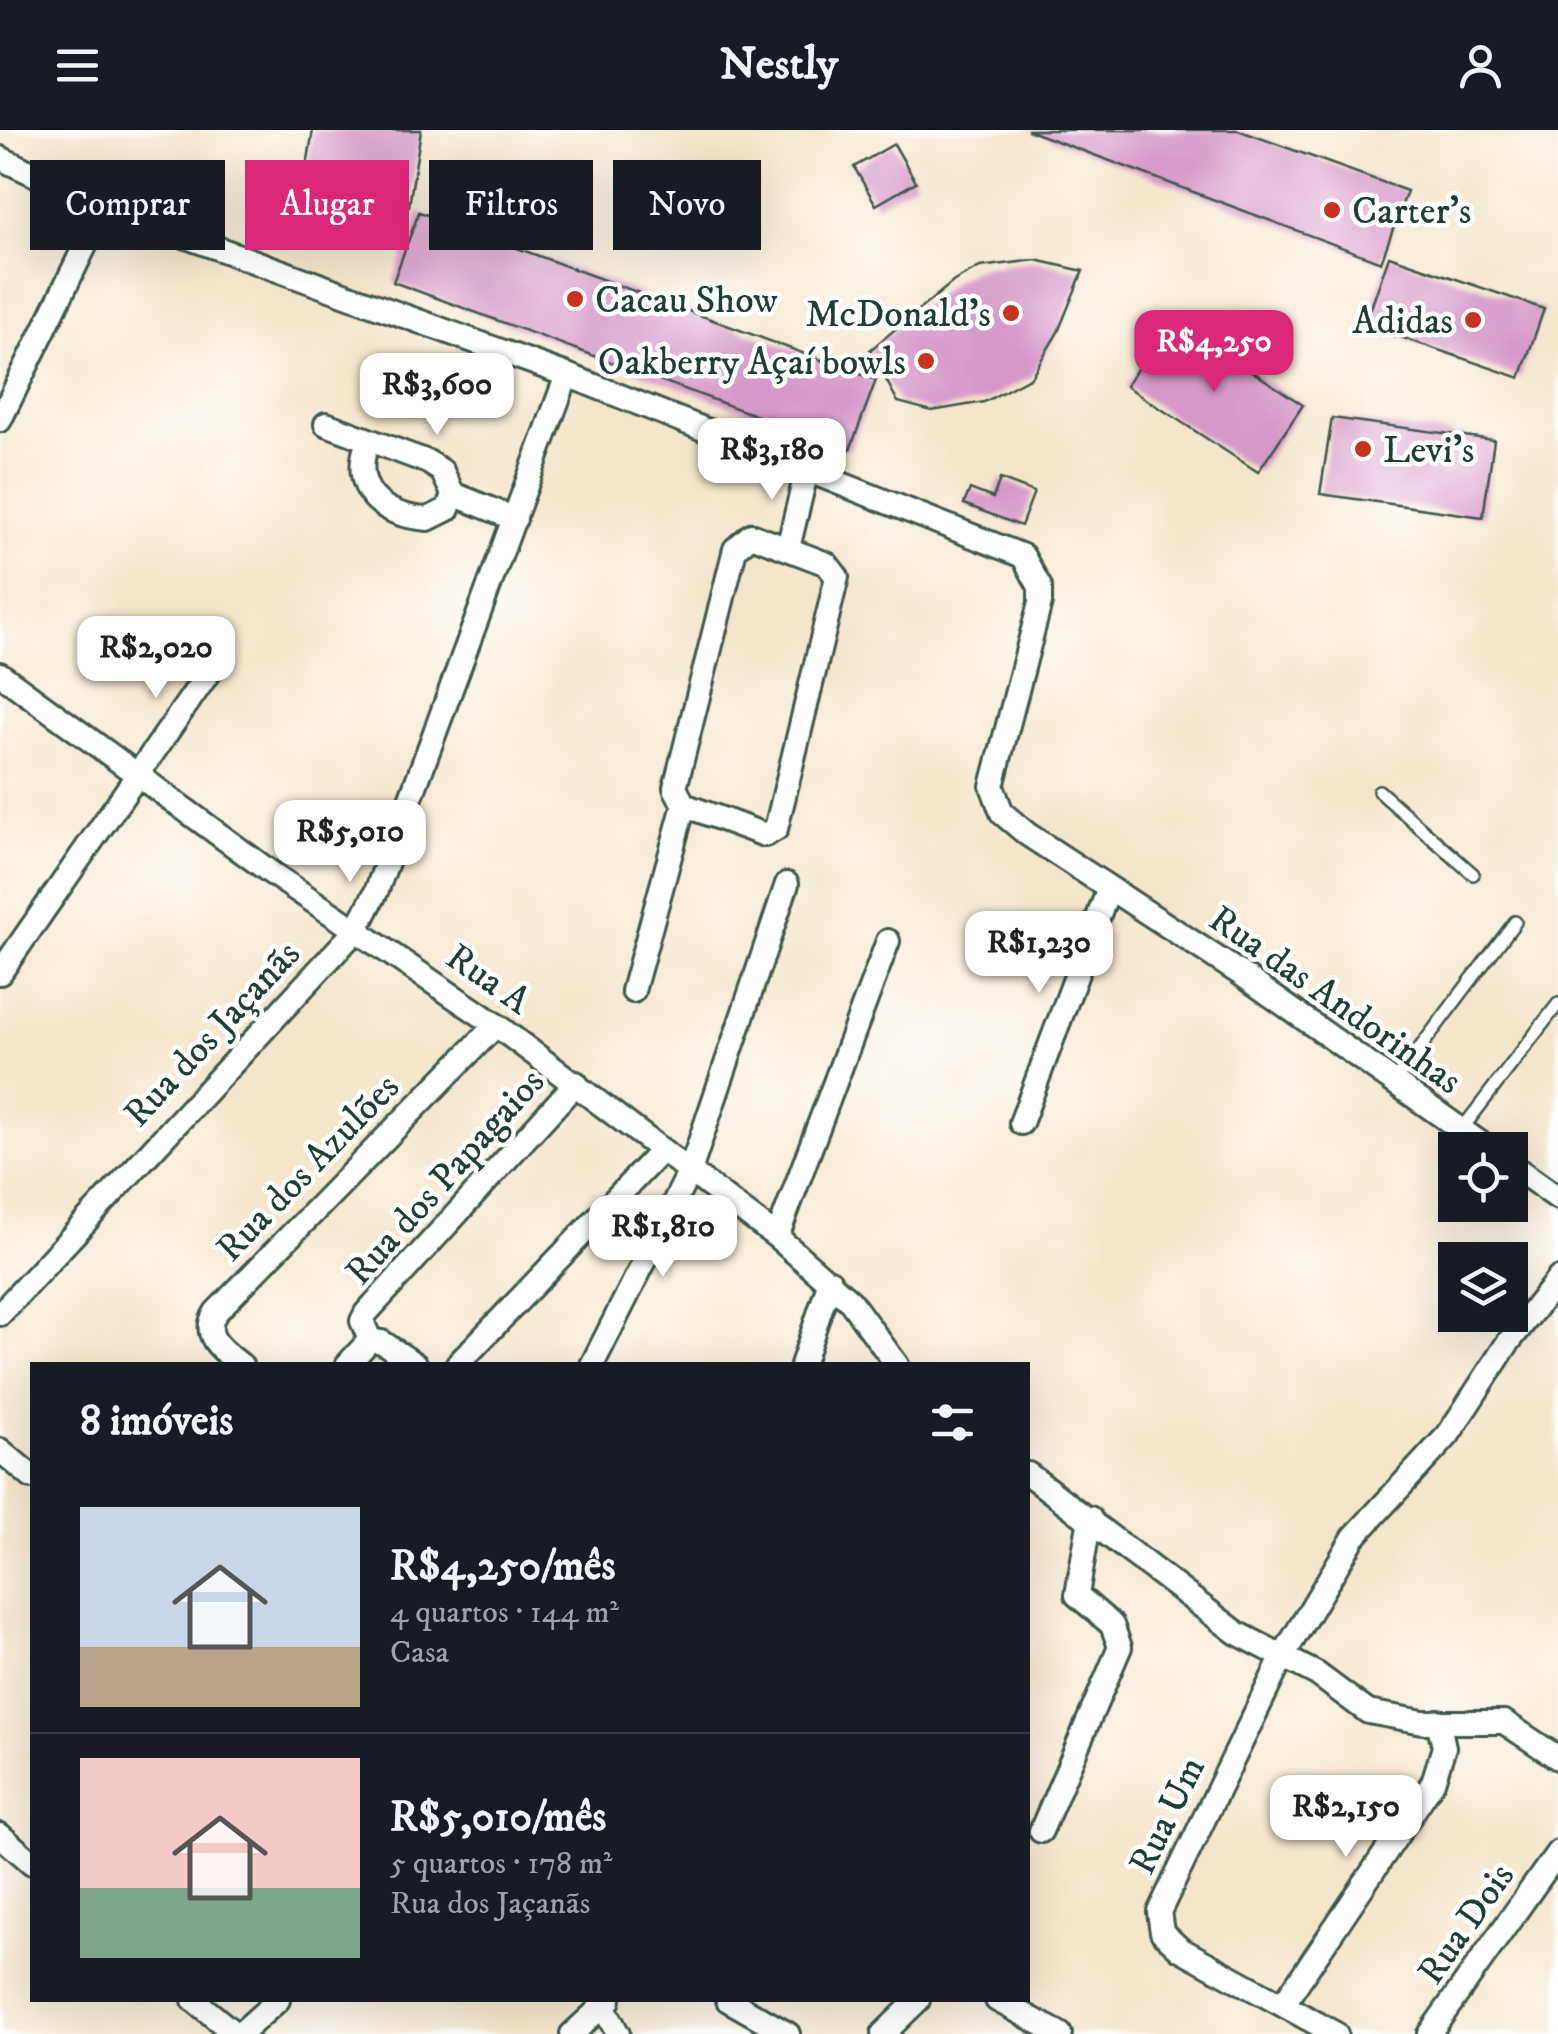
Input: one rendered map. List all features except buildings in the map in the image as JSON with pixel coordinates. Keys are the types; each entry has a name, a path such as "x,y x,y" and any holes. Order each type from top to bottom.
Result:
{"street":[{"path":"3,163 30,175"},
{"path":"0,420 83,250"},
{"path":"220,250 568,376 807,470 788,548"},
{"name":"Rua dos Jaçanãs","path":"0,1314 357,929 376,892 568,376"},
{"path":"326,424 428,462 442,471 453,494 514,519"},
{"path":"368,442 360,462 362,475 366,488 386,507 428,519 448,508 453,494"},
{"name":"Rua das Andorinhas","path":"807,470 1008,548 1033,570 1040,603 992,786 996,802 1013,824 1465,1132"},
{"path":"633,991 735,549 750,535 834,569 836,594 776,829 771,834 757,835 680,797"},
{"path":"0,973 220,656"},
{"name":"Rua A","path":"0,674 135,776 496,1025 777,1237 850,1301 895,1362"},
{"path":"594,1362 690,1171 787,884"},
{"path":"1021,1123 1109,888"},
{"path":"777,1237 888,941"},
{"name":"Rua dos Azulões","path":"238,1362 215,1342 210,1328 216,1312 496,1025"},
{"name":"Rua dos Papagaios","path":"350,1362 370,1340 362,1321 366,1313 576,1084"},
{"path":"460,1362 662,1150"},
{"path":"1528,1177 1558,1198"},
{"path":"1283,1656 1354,1537 1448,1435 1507,1344 1558,1279"},
{"path":"803,1362 830,1281"},
{"path":"370,1340 382,1342 412,1362"},
{"path":"2,1454 30,1475"},
{"path":"1030,1475 1237,1633 1317,1674 1368,1712 1438,1721 1504,1722 1558,1758"},
{"path":"1041,1831 1120,1647 1112,1625 1077,1594 1090,1518"},
{"name":"Rua Um","path":"1283,1656 1172,1884 1158,1922 1180,1949 1336,2034"},
{"path":"1284,2003 1433,1782 1444,1748 1438,1721"},
{"path":"0,1836 30,1861"},
{"name":"Rua Dois","path":"1429,2034 1558,1852"},
{"path":"197,2002 237,2034 276,2002"},
{"path":"572,2034 604,2002 618,2034"},
{"path":"883,2034 916,2002"},
{"path":"1001,2002 1060,2034"},
{"path":"740,2003 788,2034"}],"lane":[{"path":"1379,791 1474,874"},
{"path":"1395,1081 1515,922"},
{"path":"1462,1130 1558,1004"}],"place":[{"name":"Carter's","path":"1332,210"},
{"name":"Cacau Show","path":"575,299"},
{"name":"McDonald's","path":"1011,313"},
{"name":"Adidas","path":"1473,320"},
{"name":"Oakberry Açaí bowls","path":"926,361"},
{"name":"Levi's","path":"1363,449"}]}
